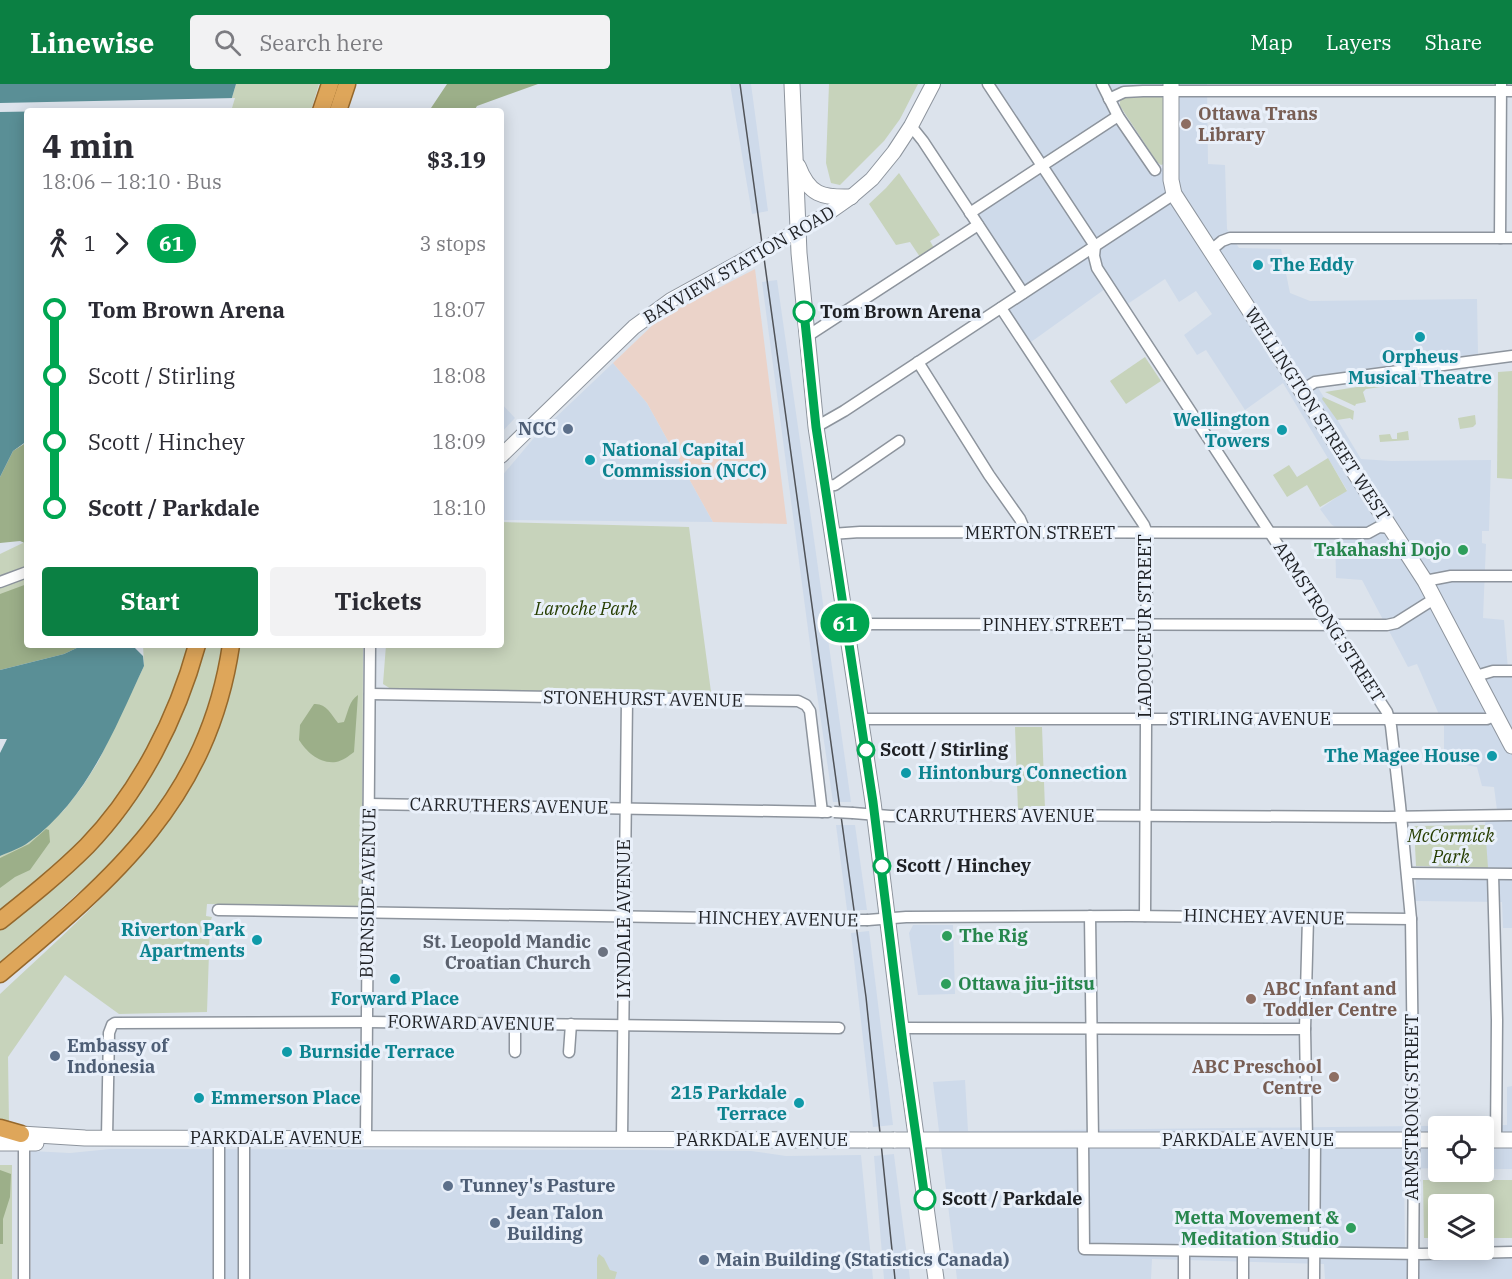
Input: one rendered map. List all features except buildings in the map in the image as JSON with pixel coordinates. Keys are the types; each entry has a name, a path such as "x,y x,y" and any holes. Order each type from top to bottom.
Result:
{"highway":[{"path":"322,108 330,84"},
{"path":"339,108 347,84"},
{"path":"0,919 40,889 88,845 131,790 173,714 187,678 195,648"},
{"path":"0,986 133,853 151,832 180,788 210,726 226,673 230,648"},
{"path":"0,974 78,909"},
{"path":"0,1128 23,1139"},
{"path":"0,1134 23,1139"}],"main road":[{"path":"792,84 798,230 806,338 816,427 875,814 901,1028 936,1279"},
{"path":"1171,88 1172,187"},
{"path":"795,157 803,179 813,191 830,197 851,197"},
{"name":"WELLINGTON STREET WEST","path":"1172,187 1210,251 1425,581 1512,746"},
{"name":"PARKDALE AVENUE","path":"0,1143 23,1139 107,1137 1428,1140"},
{"path":"1494,1140 1512,1140"}],"street":[{"name":"BAYVIEW STATION ROAD","path":"504,453 634,327 651,314 671,300 833,211 851,197 885,165 911,126 933,84"},
{"name":"ARMSTRONG STREET","path":"988,84 1095,246 1094,256 1097,268 1381,702 1389,719 1411,919 1413,1279"},
{"path":"1102,84 1118,116 1155,170"},
{"path":"1109,99 1124,92 1171,88 1505,89 1500,238"},
{"path":"970,213 1118,116"},
{"path":"911,126 1023,293"},
{"path":"816,427 1095,246 1172,187"},
{"path":"806,338 978,225"},
{"path":"1210,251 1222,241 1230,238 1512,238"},
{"name":"LADOUCEUR STREET","path":"1001,308 1147,532 1145,916"},
{"path":"1302,390 1315,382 1512,356"},
{"path":"918,362 989,475 1020,519 1026,532"},
{"path":"825,486 835,485 899,441"},
{"name":"MERTON STREET","path":"831,534 860,532 1368,533 1379,527 1391,528"},
{"path":"0,582 24,573"},
{"path":"1425,581 1451,576 1512,576"},
{"name":"PINHEY STREET","path":"845,624 1392,624 1434,599"},
{"name":"BURNSIDE AVENUE","path":"366,1138 371,648"},
{"path":"1476,676 1493,670 1512,671"},
{"name":"STONEHURST AVENUE","path":"370,694 798,701 806,705 811,714 822,812"},
{"name":"LYNDALE AVENUE","path":"622,1139 627,699"},
{"name":"STIRLING AVENUE","path":"860,719 1487,719 1496,715"},
{"name":"CARRUTHERS AVENUE","path":"369,804 834,812 890,816 1512,814"},
{"path":"1407,873 1512,874"},
{"path":"1491,1116 1497,1020 1493,875"},
{"name":"HINCHEY AVENUE","path":"218,910 849,920 906,917 1090,916 1411,919"},
{"path":"1090,916 1091,1028 1084,1249 1243,1252 1512,1252"},
{"path":"1308,918 1305,1029 1311,1140 1314,1279"},
{"name":"FORWARD AVENUE","path":"107,1137 109,1033 112,1025 120,1023 515,1023 839,1028"},
{"path":"515,1023 515,1052"},
{"path":"569,1052 571,1024"},
{"path":"901,1028 1305,1029"},
{"path":"219,1138 219,1279"},
{"path":"244,1138 244,1279"},
{"path":"23,1139 24,1279"},
{"path":"1184,1251 1184,1279"},
{"path":"1243,1252 1243,1279"}],"shaded area":[{"path":"730,84 751,84 768,211 752,214"},
{"path":"989,84 1207,84 1208,164 1225,165 1227,229 1239,248 1281,249 1290,293 1310,301 1477,299 1478,354 1311,376 1361,459 1491,460 1489,531 1482,531 1482,543 1486,544 1483,618 1504,620 1508,670 1512,670 1512,928 1503,928 1502,902 1415,901 1416,879 1487,879 1485,825 1487,810 1497,810 1494,787 1482,786 1477,767 1444,761 1444,726 1417,664 1408,667 1362,580 1336,578 1335,527 1320,509 1347,490 1283,383 1245,410 1206,350 1197,355 1184,335 1212,314 1196,291 1179,302 1165,279 1120,309 1105,289 1031,342 1007,309 1020,300 963,214 1044,160","holes":["1166,85 1164,167 1153,173 1102,97"]},
{"path":"755,269 787,524 713,522 647,403 613,363 659,319"},
{"path":"777,280 851,802 833,802 813,667 762,282"},
{"name":"NCC","path":"613,363 647,403 713,522 504,520 504,473 533,439"},
{"path":"504,406 515,418 504,430"},
{"path":"836,825 855,825 867,910 847,910"},
{"path":"913,925 953,925 955,994 918,995 909,933"},
{"path":"869,931 893,1125 873,1127 851,933"},
{"path":"965,1080 968,1131 1428,1126 1428,1168 1404,1169 1405,1253 1428,1254 1428,1260 1494,1260 1494,1255 1512,1256 1512,1279 1325,1279 1324,1264 1152,1259 1151,1279 957,1279 933,1082"},
{"path":"1512,1086 1512,1169 1494,1169 1494,1125 1507,1125 1507,1087"},
{"name":"Tunney's Pasture","path":"110,1149 638,1150 751,1151 786,1156 861,1155 873,1279 31,1279 31,1151 70,1153"},
{"path":"894,1154 910,1279 884,1279 874,1156"}],"green space":[{"path":"236,84 319,84 312,108 229,108"},
{"path":"447,84 538,84 476,108 431,108"},
{"path":"829,84 918,84 900,119 884,141 840,185 831,183 826,163"},
{"path":"1157,94 1162,96 1164,101 1164,164 1161,165 1120,106 1120,101 1124,97"},
{"path":"899,173 940,235 930,241 934,248 920,257 910,242 896,245 869,204"},
{"path":"1145,357 1161,381 1126,404 1110,381"},
{"path":"1512,371 1512,479 1497,478 1498,372"},
{"path":"1395,381 1395,385 1366,389 1363,392 1366,402 1355,406 1325,392"},
{"path":"1323,397 1354,411 1353,420 1350,418 1337,420 1322,399"},
{"path":"1475,415 1476,424 1473,427 1460,429 1458,418"},
{"path":"1408,431 1409,440 1380,442 1379,435 1390,434 1392,439 1397,439 1397,433"},
{"path":"24,444 24,543 0,543 0,477 13,451"},
{"path":"1328,458 1347,491 1320,507 1307,485 1287,497 1273,475 1289,465 1297,477"},
{"name":"Laroche Park","path":"504,522 689,527 711,692 562,694 391,689 383,684 386,648 504,648"},
{"path":"24,542 24,587 0,596 0,554"},
{"path":"24,585 24,648 77,648 64,654 0,670 0,594"},
{"path":"143,648 224,648 199,734 162,805 117,861 77,894 0,965 0,856 28,843 64,810 82,787 98,762 144,666"},
{"path":"237,648 363,648 362,906 207,904 206,916 212,917 207,1012 119,1014 65,975 8,1057 9,1123 0,1121 0,994 119,880 152,841 181,800 206,754 225,703"},
{"path":"358,695 354,752 336,762 324,761 314,756 299,740 300,725 314,704 325,707 338,723 344,722 351,704"},
{"path":"1015,727 1042,727 1045,809 1018,810"},
{"name":"McCormick Park","path":"1485,825 1488,868 1416,866 1414,826"},
{"path":"46,829 49,830 50,842 30,870 0,888 0,858 29,844"},
{"path":"0,1165 12,1165 12,1279 0,1279"},
{"path":"0,1170 11,1174 10,1197 3,1219 3,1244 0,1244"},
{"path":"1423,1180 1428,1180 1428,1182 1494,1182 1494,1180 1512,1180 1512,1238 1494,1238 1494,1194 1428,1194 1428,1238 1424,1238"},
{"path":"599,1254 604,1258 610,1270 617,1272 615,1279 597,1279"}],"water":[{"path":"0,84 236,84 229,108 24,108 24,443 13,451 0,477"},
{"path":"77,648 135,648 143,656 144,666 97,762 68,805 50,825 29,842 0,856 0,753 7,739 0,739 0,670 64,654"}],"pier":[{"path":"235,98 232,108 24,108 24,112 0,112 0,103"}],"tram line":[{"path":"740,84 866,997 895,1279"}],"bus line":[{"name":"61","path":"804,312 816,427 866,750 925,1199"}],"place":[{"name":"Ottawa Trans Library","path":"1186,124"},
{"name":"The Eddy","path":"1258,265"},
{"name":"Tom Brown Arena","path":"804,312"},
{"name":"Orpheus Musical Theatre","path":"1420,337"},
{"name":"NCC","path":"568,429"},
{"name":"Wellington Towers","path":"1282,430"},
{"name":"National Capital Commission (NCC)","path":"590,460"},
{"name":"Takahashi Dojo","path":"1463,550"},
{"name":"Scott / Stirling","path":"866,750"},
{"name":"The Magee House","path":"1492,756"},
{"name":"Hintonburg Connection","path":"906,773"},
{"name":"Scott / Hinchey","path":"882,866"},
{"name":"The Rig","path":"947,936"},
{"name":"Riverton Park Apartments","path":"257,940"},
{"name":"St. Leopold Mandic Croatian Church","path":"603,952"},
{"name":"Forward Place","path":"395,979"},
{"name":"Ottawa jiu-jitsu","path":"946,984"},
{"name":"ABC Infant and Toddler Centre","path":"1251,999"},
{"name":"Burnside Terrace","path":"287,1052"},
{"name":"Embassy of Indonesia","path":"55,1056"},
{"name":"ABC Preschool Centre","path":"1334,1077"},
{"name":"Emmerson Place","path":"199,1098"},
{"name":"215 Parkdale Terrace","path":"799,1103"},
{"name":"Tunney's Pasture","path":"448,1186"},
{"name":"Scott / Parkdale","path":"925,1199"},
{"name":"Jean Talon Building","path":"495,1223"},
{"name":"Metta Movement & Meditation Studio","path":"1351,1228"},
{"name":"Main Building (Statistics Canada)","path":"704,1260"}]}
